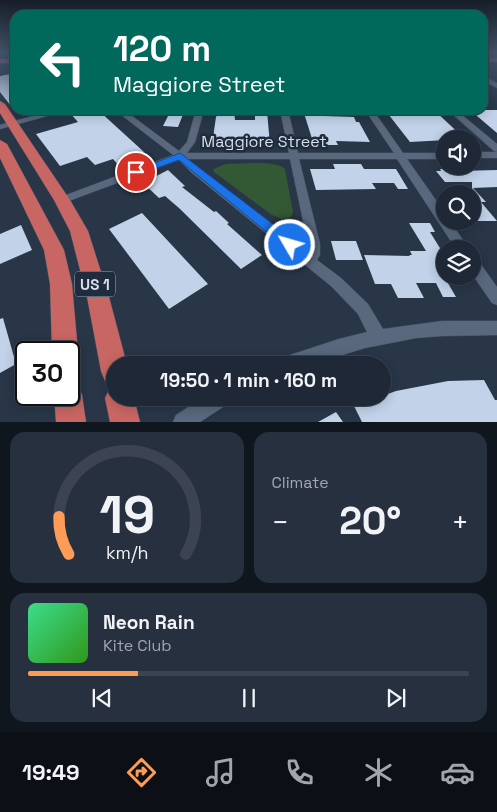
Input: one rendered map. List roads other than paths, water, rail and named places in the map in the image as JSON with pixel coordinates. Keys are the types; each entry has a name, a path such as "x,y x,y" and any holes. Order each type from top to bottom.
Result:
{"highway":[{"name":"US 1","path":"0,104 6,125 62,200 79,231 111,356"},
{"name":"US 1","path":"0,144 48,236 58,270 64,341"},
{"path":"34,209 62,200"},
{"path":"69,406 71,422"},
{"path":"122,406 125,422"}],"street":[{"path":"6,125 45,115"},
{"path":"126,115 180,156 194,170 336,282 363,309 379,337"},
{"path":"180,156 190,144 199,115"},
{"path":"285,115 314,244 314,255 310,260"},
{"path":"372,115 457,240"},
{"path":"458,115 497,149"},
{"path":"481,155 497,155"},
{"name":"Maggiore Street","path":"62,200 180,156 436,156"},
{"path":"481,276 497,299"},
{"path":"313,356 379,337 424,329 497,328"},
{"path":"183,422 207,406"}]}
